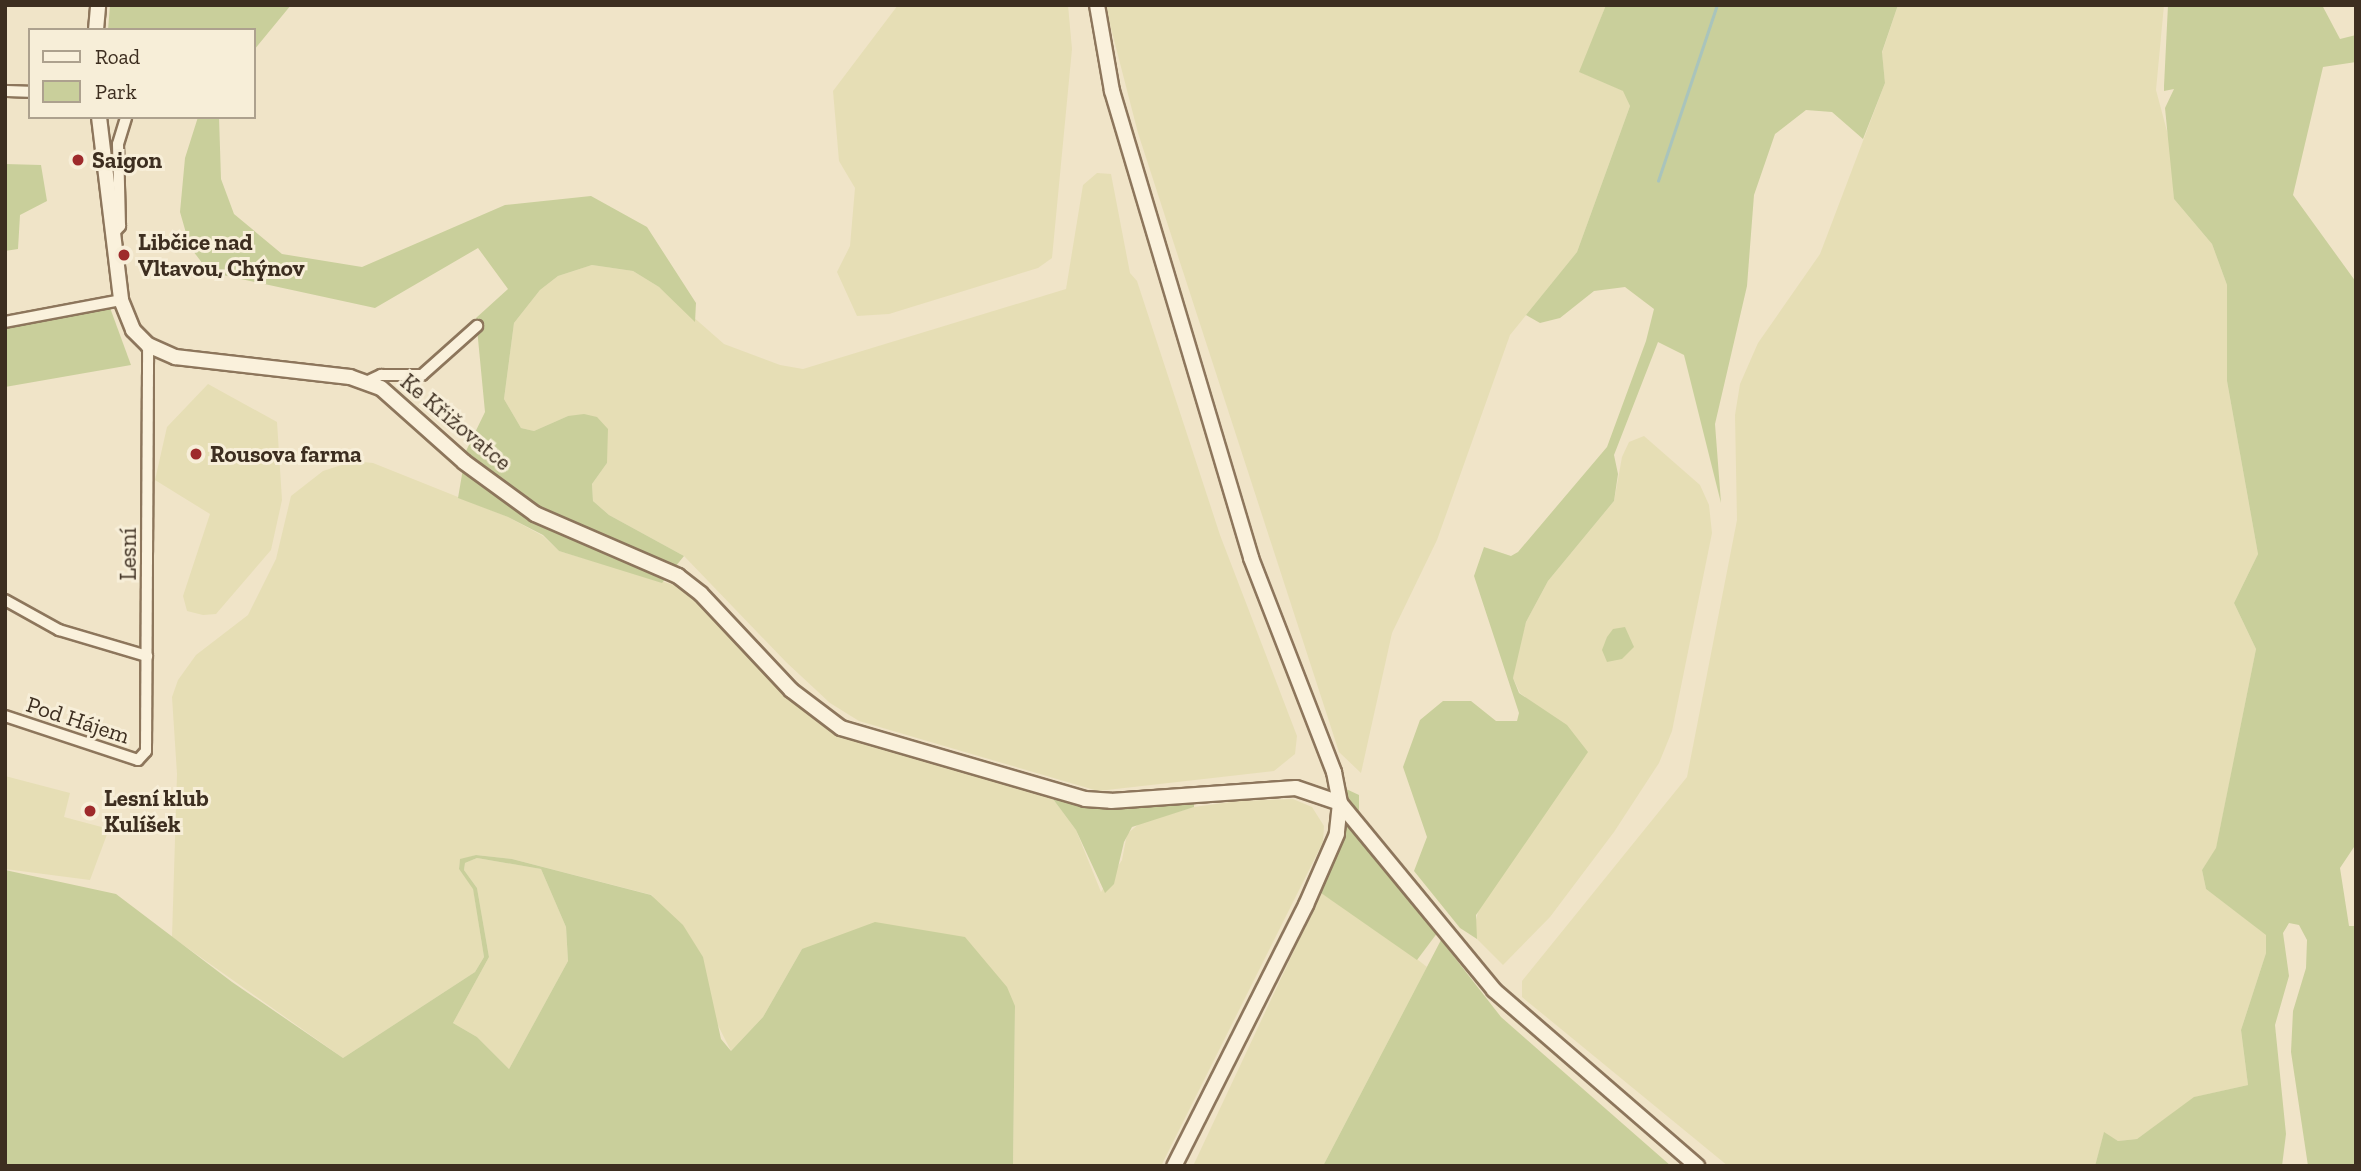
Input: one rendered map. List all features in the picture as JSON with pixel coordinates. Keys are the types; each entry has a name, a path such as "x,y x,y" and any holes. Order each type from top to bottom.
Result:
{"street":[{"path":"96,28 97,5"},
{"path":"1097,5 1112,91 1251,558 1334,772 1340,803 1337,834 1306,905 1174,1166"},
{"path":"5,91 28,92"},
{"path":"99,119 121,300 133,330 148,345"},
{"path":"112,234 120,226 118,144 125,119"},
{"path":"5,322 121,300"},
{"path":"366,382 381,375 422,375 477,326"},
{"name":"Ke Křižovatce","path":"148,345 184,359 366,382 390,394 464,462 535,514 678,576 820,715 873,739 1085,799 1296,788 1340,803"},
{"name":"Lesní","path":"138,760 146,751 148,345"},
{"path":"5,600 60,630 147,656"},
{"name":"Pod Hájem","path":"5,716 138,760"},
{"path":"1340,803 1494,990 1698,1166"}],"shaded area":[{"path":"898,5 1068,5 1072,49 1052,258 1038,268 889,314 857,316 837,272 850,246 855,188 839,161 833,91"},
{"path":"1105,5 1606,5 1580,72 1624,91 1630,106 1577,252 1510,335 1437,540 1392,633 1361,773 1339,752 1138,133"},
{"path":"1898,5 2164,5 2156,90 2172,150 2174,199 2212,244 2227,285 2227,381 2258,554 2234,603 2256,649 2216,849 2202,870 2206,889 2267,935 2266,953 2241,1030 2248,1085 2195,1097 2137,1139 2118,1141 2104,1133 2095,1166 1728,1166 1522,997 1522,981 1687,777 1737,520 1735,415 1740,384 1758,343 1820,254 1885,83 1882,53"},
{"path":"1097,173 1111,174 1130,273 1137,281 1220,535 1297,736 1295,754 1274,771 1098,791 859,721 830,703 786,662 684,556 609,515 593,501 592,484 607,463 568,416 534,431 521,428 504,399 514,323 540,290 558,276 592,265 633,271 659,287 724,344 780,365 803,369 1066,289 1083,185"},
{"path":"208,384 277,422 282,500 271,550 216,614 203,615 187,611 183,596 210,514 155,480 167,427"},
{"path":"1644,436 1700,485 1709,505 1712,533 1672,731 1659,763 1614,832 1550,917 1503,965 1477,939 1474,927 1534,704 1520,693 1513,678 1516,657 1526,622 1548,581 1614,501 1622,457 1629,442"},
{"path":"354,461 373,463 508,517 543,536 559,551 681,587 845,736 1053,799 1076,830 1101,892 1122,860 1127,834 1140,823 1194,807 1238,801 1293,799 1312,807 1324,826 1323,842 1161,1166 1013,1166 1015,1006 802,949 763,1017 731,1051 652,895 512,859 476,855 460,860 459,869 473,888 484,957 475,972 343,1058 172,937 177,774 172,697 178,680 196,655 248,615 276,559 291,496 323,471"},
{"path":"5,776 70,793 64,817 109,829 90,880 5,869"},
{"path":"477,858 541,869 566,927 568,961 509,1069 477,1037 453,1023 489,957 477,888 464,870 465,863"},
{"path":"1321,893 1376,927 1427,967 1323,1166 1193,1166"}],"green space":[{"path":"110,5 291,5 256,48 256,28 108,28"},
{"path":"1606,5 1898,5 1882,52 1885,83 1863,139 1832,112 1806,110 1775,134 1754,195 1747,286 1715,424 1721,503 1684,355 1658,342 1614,455 1618,474 1614,501 1548,581 1526,622 1513,678 1519,693 1567,725 1588,752 1476,915 1477,939 1460,928 1414,871 1427,837 1403,767 1420,720 1443,701 1471,701 1496,721 1517,721 1519,713 1474,576 1484,547 1511,556 1518,552 1607,447 1646,341 1654,309 1625,287 1594,291 1560,318 1540,323 1526,315 1577,252 1630,106 1623,91 1579,72"},
{"path":"2168,5 2322,5 2340,39 2356,35 2356,62 2323,67 2293,195 2356,282 2356,844 2340,868 2349,926 2356,926 2355,1166 2308,1166 2291,1052 2293,1011 2306,968 2307,940 2299,925 2289,923 2283,933 2289,976 2275,1025 2286,1134 2282,1166 2095,1166 2104,1132 2118,1141 2137,1139 2194,1097 2248,1085 2241,1030 2266,953 2266,935 2206,889 2202,870 2216,848 2256,649 2234,603 2258,554 2227,381 2227,285 2212,244 2174,199 2165,108 2174,89 2164,91"},
{"path":"197,119 219,119 221,179 234,214 282,254 362,267 505,205 591,196 647,227 696,303 695,322 659,287 633,271 592,265 558,276 540,290 514,323 504,399 521,428 534,431 568,416 584,414 597,417 608,429 607,463 592,484 593,501 609,515 684,556 662,583 559,551 543,535 508,517 458,498 466,451 485,412 476,318 508,289 478,248 375,308 209,272 190,247 180,212 185,158"},
{"path":"5,164 41,165 47,201 20,215 18,249 5,251"},
{"path":"109,305 131,365 5,387 5,328"},
{"path":"1625,627 1634,647 1622,659 1607,662 1602,650 1607,637 1613,629"},
{"path":"1344,788 1359,795 1359,814 1350,802"},
{"path":"1053,799 1106,809 1194,800 1194,807 1132,827 1124,842 1114,884 1105,893 1076,830"},
{"path":"1347,826 1438,932 1417,960 1321,893"},
{"path":"476,855 512,859 651,895 683,925 703,957 721,1039 731,1051 763,1017 802,949 875,922 965,937 1007,987 1015,1006 1013,1166 5,1166 5,870 116,894 232,982 343,1058 475,972 484,957 473,889 459,869 460,859","holes":["477,858 541,869 566,927 568,961 509,1069 477,1037 453,1023 489,957 477,888 464,870 465,863"]},
{"path":"1441,940 1501,1017 1671,1166 1323,1166"}],"waterway":[{"path":"1658,181 1717,5"}],"place":[{"name":"Saigon","path":"78,160"},
{"name":"Libčice nad Vltavou, Chýnov","path":"124,255"},
{"name":"Rousova farma","path":"196,454"},
{"name":"Lesní klub Kulíšek","path":"90,811"}]}
